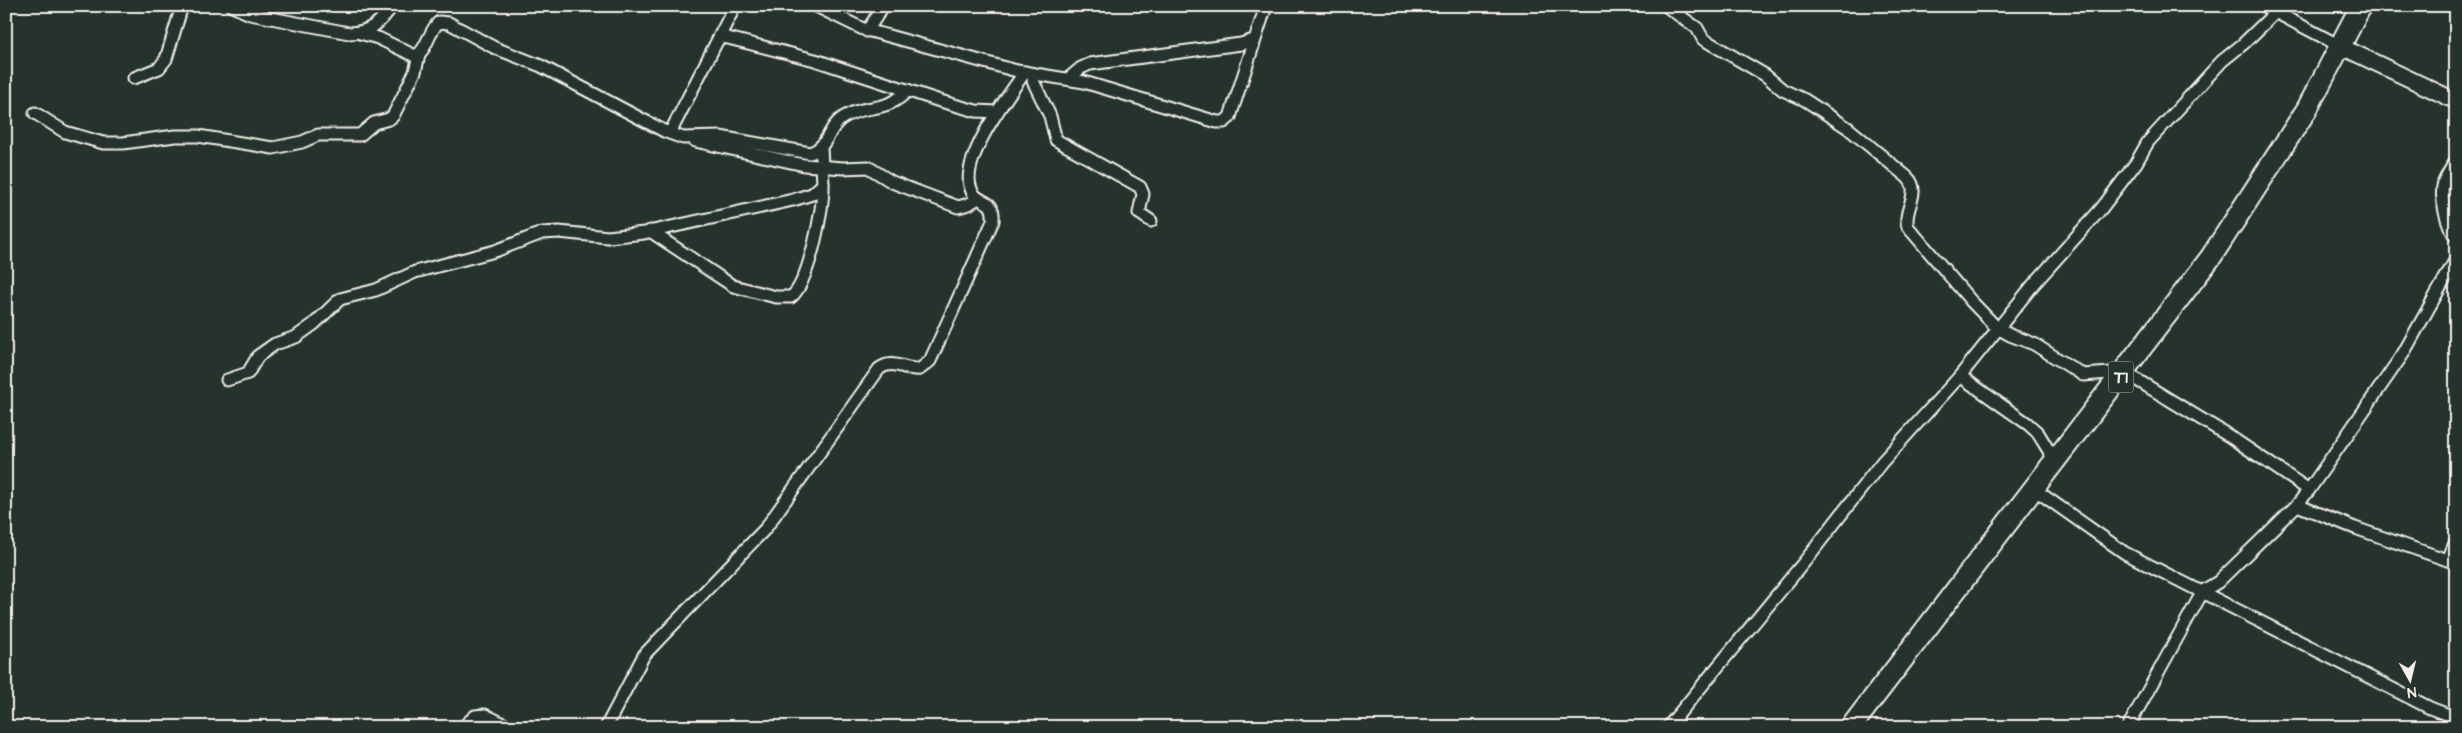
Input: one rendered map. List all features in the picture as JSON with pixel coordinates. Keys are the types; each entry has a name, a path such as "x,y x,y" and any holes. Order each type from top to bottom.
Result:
{"highway":[{"name":"T1","path":"1851,727 2124,372 2235,223 2307,109 2361,6"}],"street":[{"path":"134,78 159,68 166,58 182,6"},
{"path":"232,6 250,14 290,23 330,31 360,33 378,38 412,56 420,55"},
{"path":"360,33 376,25 392,6"},
{"path":"670,133 734,6"},
{"path":"816,6 867,30 1029,76 1044,75 1084,82 1204,119 1224,122 1230,117 1234,107 1266,6"},
{"path":"867,30 883,6"},
{"path":"1666,6 1697,28 1703,39 1765,75 1783,90 1805,100 1848,128 1862,138 1871,150 1907,177 1913,186 1913,198 1906,221 1908,227 1971,301 1997,328 2028,341 2083,375 2124,372 2229,436 2309,490"},
{"path":"2264,6 2340,46 2453,97"},
{"path":"1668,727 1805,561 1882,462 1960,376 1997,328 2101,208 2136,163 2148,142 2222,61 2243,44 2276,12"},
{"path":"35,113 66,132 103,143 123,144 175,136 198,136 272,148 302,142 318,135 360,135 374,123 389,119 415,72 420,55 434,26 439,22 448,23 495,48 541,66 670,133 688,139 781,161 843,168 868,168 892,182 958,207 970,204 978,198"},
{"path":"720,36 815,60 976,111 997,112"},
{"path":"1068,79 1081,68 1090,64 1241,44 1254,40"},
{"path":"606,727 644,655 765,529 879,369 893,364 915,370 926,367 930,361 993,221 992,207 989,203 973,194 970,187 974,158 980,141 1009,94 1029,76"},
{"path":"1029,76 1050,116 1053,136 1056,140 1081,156 1140,187 1143,194 1139,213 1151,221"},
{"path":"688,139 720,137 810,153 821,147 841,118 855,112 886,106 896,101 908,90"},
{"path":"650,231 733,286 776,297 791,297 801,286 823,208 821,147"},
{"path":"2456,161 2444,184 2443,190 2448,219 2456,237"},
{"path":"227,380 248,373 258,356 276,344 296,337 314,324 340,299 376,290 415,272 495,251 542,233 559,232 608,237 650,231 793,200 812,194 823,184"},
{"path":"2128,727 2203,591 2215,585 2297,505 2309,490 2402,354 2456,259"},
{"path":"1960,376 2028,424 2038,433 2055,461"},
{"path":"2034,489 2124,553 2203,591 2430,708 2456,718"},
{"path":"2297,505 2354,528 2452,562 2456,541"},
{"path":"463,727 475,716 485,715 510,727"}]}
